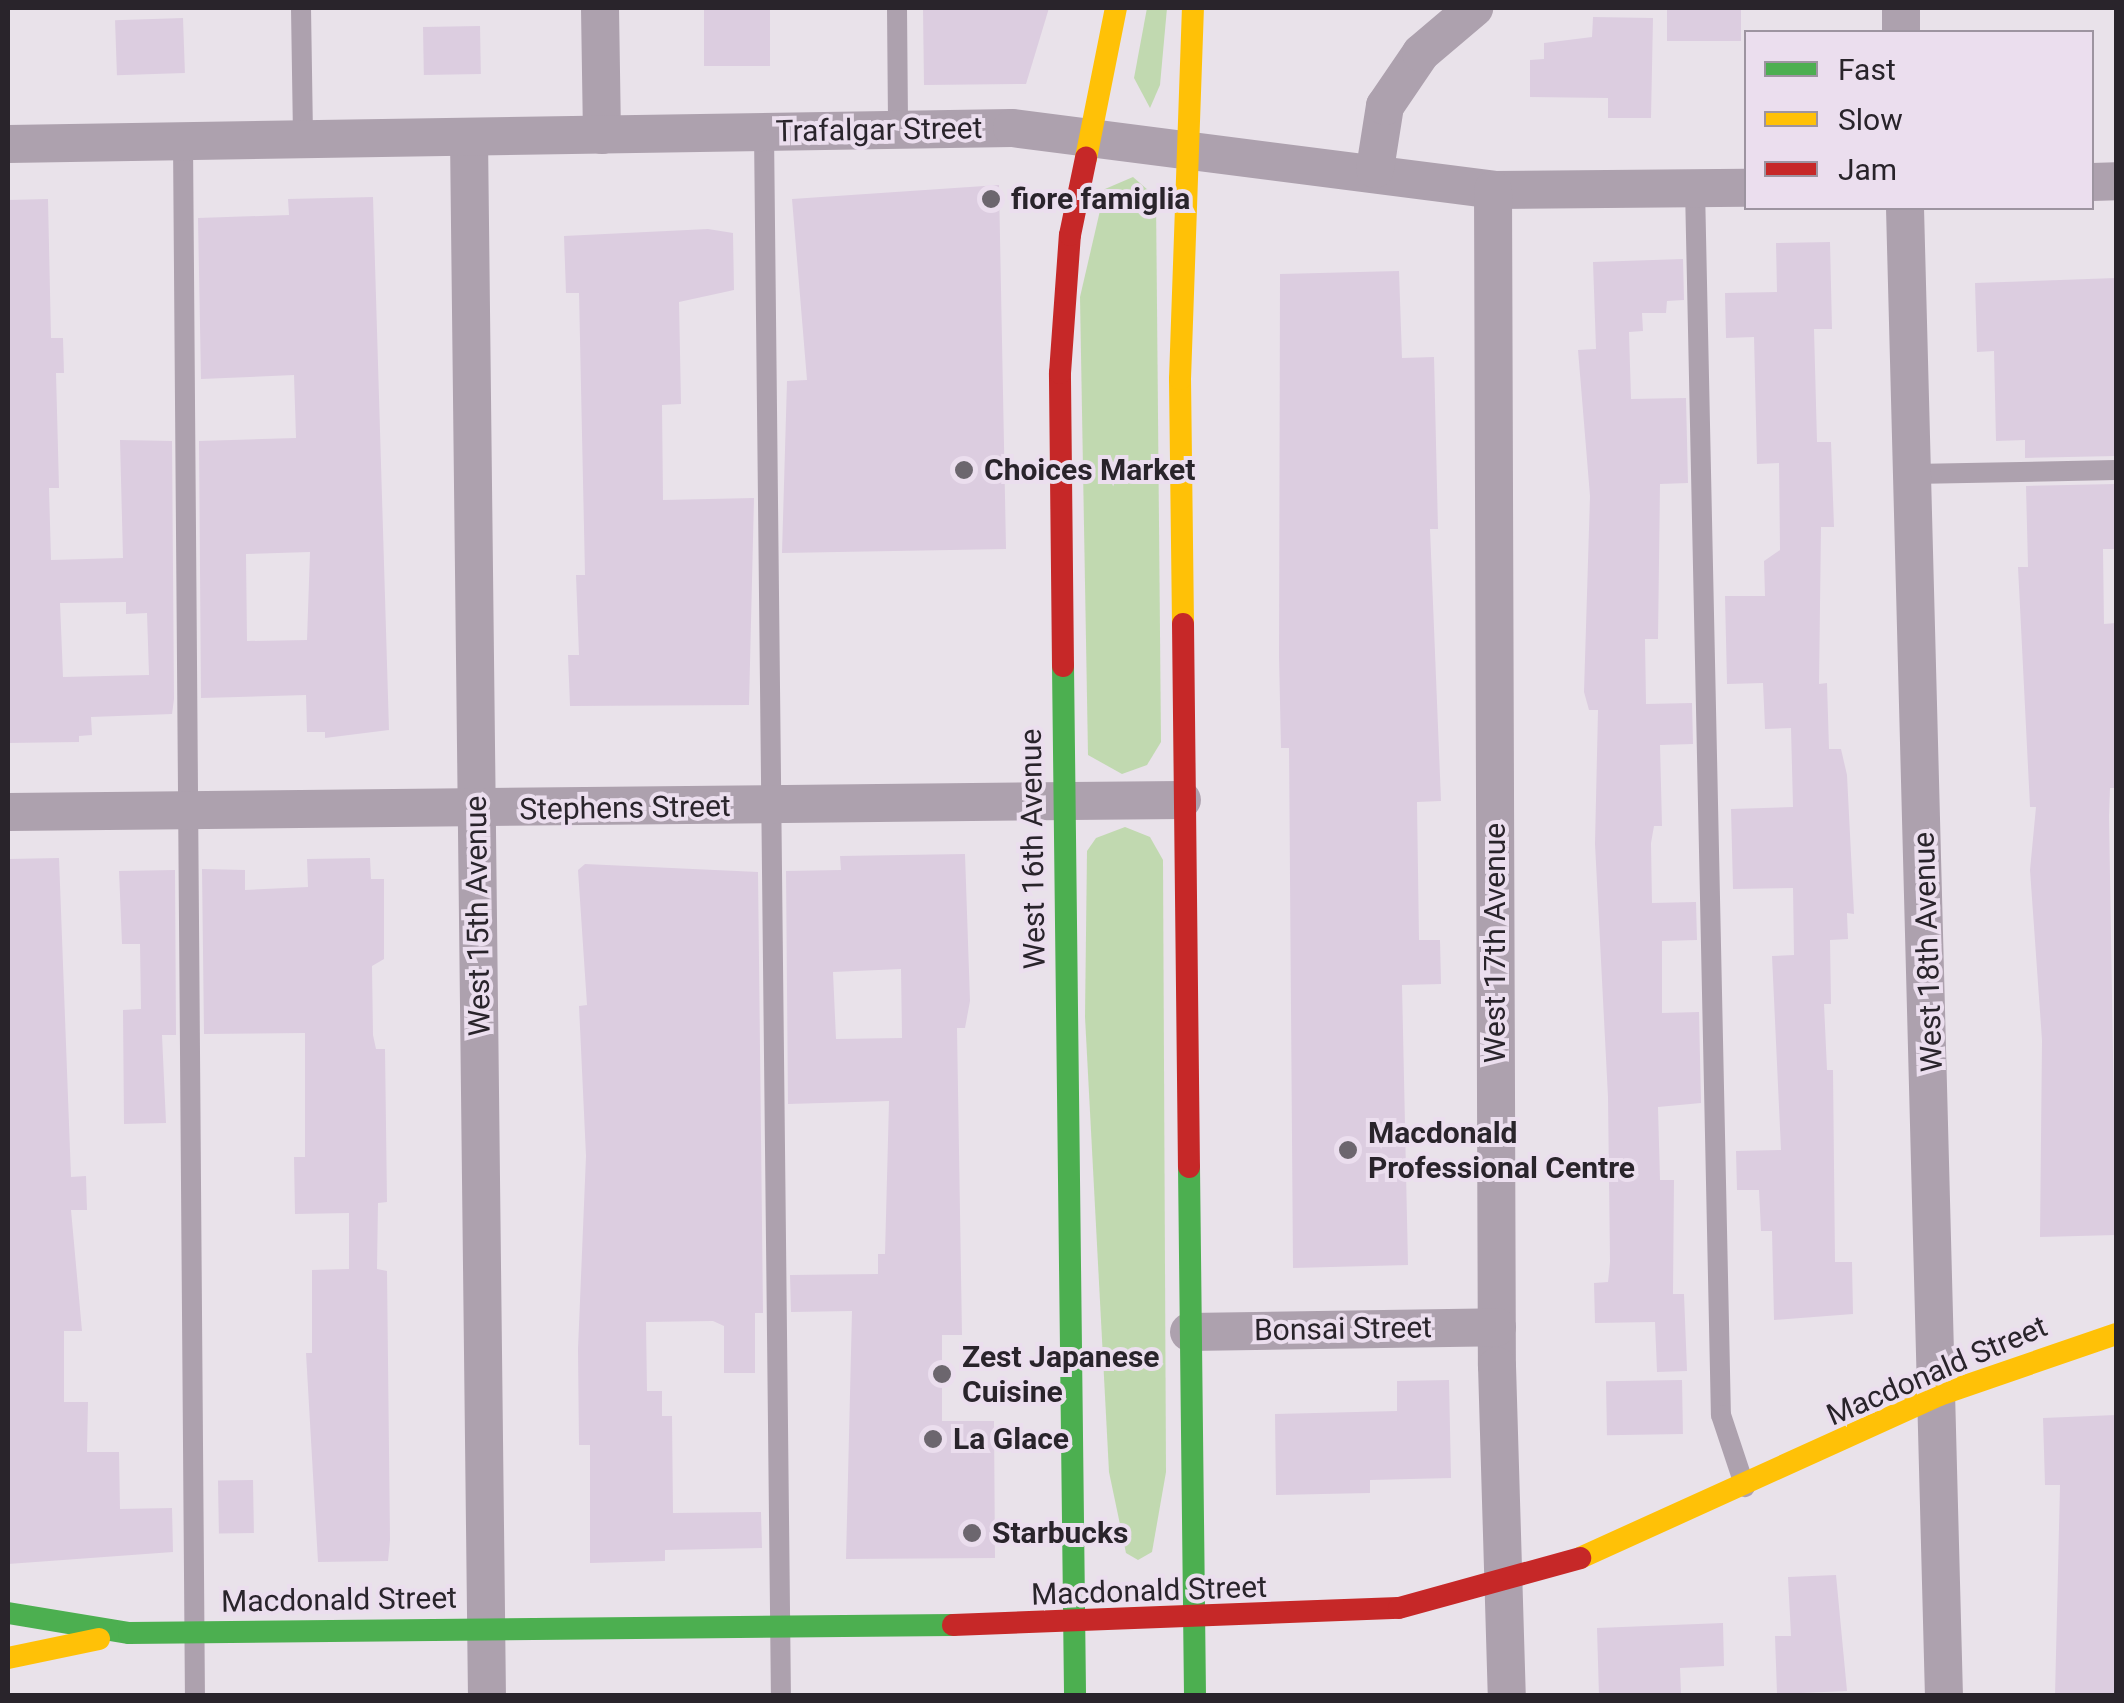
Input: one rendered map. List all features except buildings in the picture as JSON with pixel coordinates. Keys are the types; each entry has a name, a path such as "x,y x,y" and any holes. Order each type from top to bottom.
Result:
{"main road":[{"name":"West 16th Avenue","path":"1076,1696 1062,802 1060,373 1086,136 1116,8"},
{"path":"1193,8 1184,147 1182,800 1195,1696"},
{"name":"Macdonald Street","path":"8,1612 130,1633 195,1633 1194,1622 1384,1610 1502,1584 1746,1490 1938,1396 2116,1334"},
{"name":"Macdonald Street","path":"8,1658 130,1633"}],"street":[{"path":"600,8 602,135"},
{"path":"1374,170 1385,106 1421,53 1474,8"},
{"name":"Trafalgar Street","path":"8,144 898,130 1086,136 1374,170 1493,190 1744,188"},
{"name":"West 15th Avenue","path":"469,137 486,1696"},
{"name":"West 17th Avenue","path":"1493,190 1497,1327 1507,1696"},
{"name":"West 18th Avenue","path":"1904,210 1944,1696"},
{"name":"Stephens Street","path":"8,812 1182,800"},
{"name":"Bonsai Street","path":"1189,1332 1497,1327"}],"lane":[{"path":"302,8 302,139"},
{"path":"897,8 898,130"},
{"path":"764,132 781,1696"},
{"path":"183,142 184,811 195,1696"},
{"path":"1695,188 1720,1415 1746,1490"},
{"path":"1913,474 2116,470"}],"green space":[{"path":"1147,8 1167,8 1160,85 1150,108 1134,78"},
{"path":"1133,177 1156,197 1161,742 1147,765 1122,774 1088,755 1080,297 1105,189"},
{"path":"1125,827 1150,837 1163,860 1166,1472 1152,1552 1138,1560 1126,1553 1109,1472 1085,1017 1087,851 1096,838"}],"traffic: fast":[{"path":"1063,666 1075,1696"},
{"path":"1189,1167 1195,1696"},
{"path":"8,1613 129,1633 953,1625"}],"traffic: slow":[{"path":"1086,158 1116,8"},
{"path":"1183,624 1180,379 1193,8"},
{"path":"1580,1558 1939,1395 2116,1334"},
{"path":"8,1658 99,1639"}],"traffic: jam":[{"path":"1063,666 1060,373 1070,235 1086,158"},
{"path":"1183,624 1189,1167"},
{"path":"953,1625 1399,1608 1580,1558"}],"place":[{"name":"fiore famiglia","path":"991,199"},
{"name":"Choices Market","path":"964,470"},
{"name":"Macdonald Professional Centre","path":"1348,1150"},
{"name":"Zest Japanese Cuisine","path":"942,1374"},
{"name":"La Glace","path":"933,1439"},
{"name":"Starbucks","path":"972,1533"}]}
